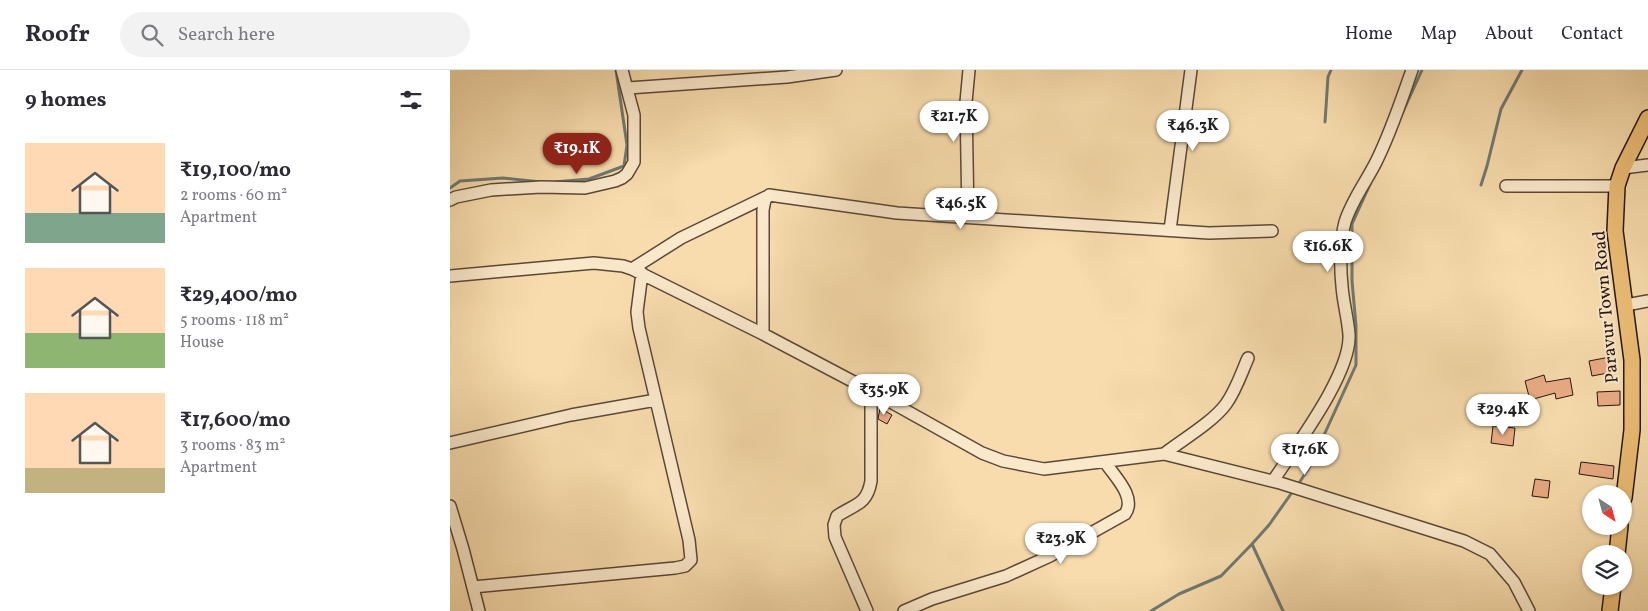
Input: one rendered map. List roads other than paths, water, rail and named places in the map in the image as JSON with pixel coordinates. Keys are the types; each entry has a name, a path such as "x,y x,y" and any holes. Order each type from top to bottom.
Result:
{"main road":[{"name":"Paravur Town Road","path":"1626,485 1632,430 1632,360 1615,231 1617,186 1648,118"},
{"path":"1610,611 1612,595"}],"street":[{"path":"450,200 491,190 585,188 622,178 627,174 634,162 634,115 622,70"},
{"path":"628,88 787,77 836,70"},
{"path":"968,218 966,102 969,70"},
{"path":"1170,230 1191,70"},
{"path":"1276,482 1335,383 1348,354 1349,336 1341,285 1342,237 1345,221 1396,117 1412,70"},
{"path":"1624,168 1648,165"},
{"path":"1506,186 1617,186"},
{"path":"637,271 681,238 773,195 897,213 1209,233 1272,231"},
{"path":"763,334 763,210 766,197"},
{"path":"450,276 594,263 623,266 637,271 763,334 982,453 1003,461 1044,469 1164,454 1322,495 1464,541 1490,554 1514,582 1529,611"},
{"path":"473,587 675,568 689,564 692,556 689,540 637,320 637,271"},
{"path":"1626,305 1648,301"},
{"path":"1164,454 1198,429 1225,405 1235,389 1248,358"},
{"path":"867,611 834,531 837,516 862,502 868,493 871,481 871,391"},
{"path":"450,443 571,415 656,400"},
{"path":"904,611 932,599 1006,576 1050,556 1125,514 1129,505 1127,495 1104,462"},
{"path":"450,506 478,611"}],"waterway":[{"path":"554,182 589,179 624,166 627,145 616,70"},
{"path":"1325,122 1328,77 1331,70"},
{"path":"1401,116 1422,70"},
{"path":"1481,185 1501,109 1522,70"},
{"path":"450,188 460,181 503,178 541,182"},
{"path":"1297,486 1309,468 1356,365 1356,326 1352,281 1352,224 1372,180"},
{"path":"1283,611 1252,544 1269,525 1293,491"},
{"path":"1151,611 1179,594 1221,576 1252,544"}]}
